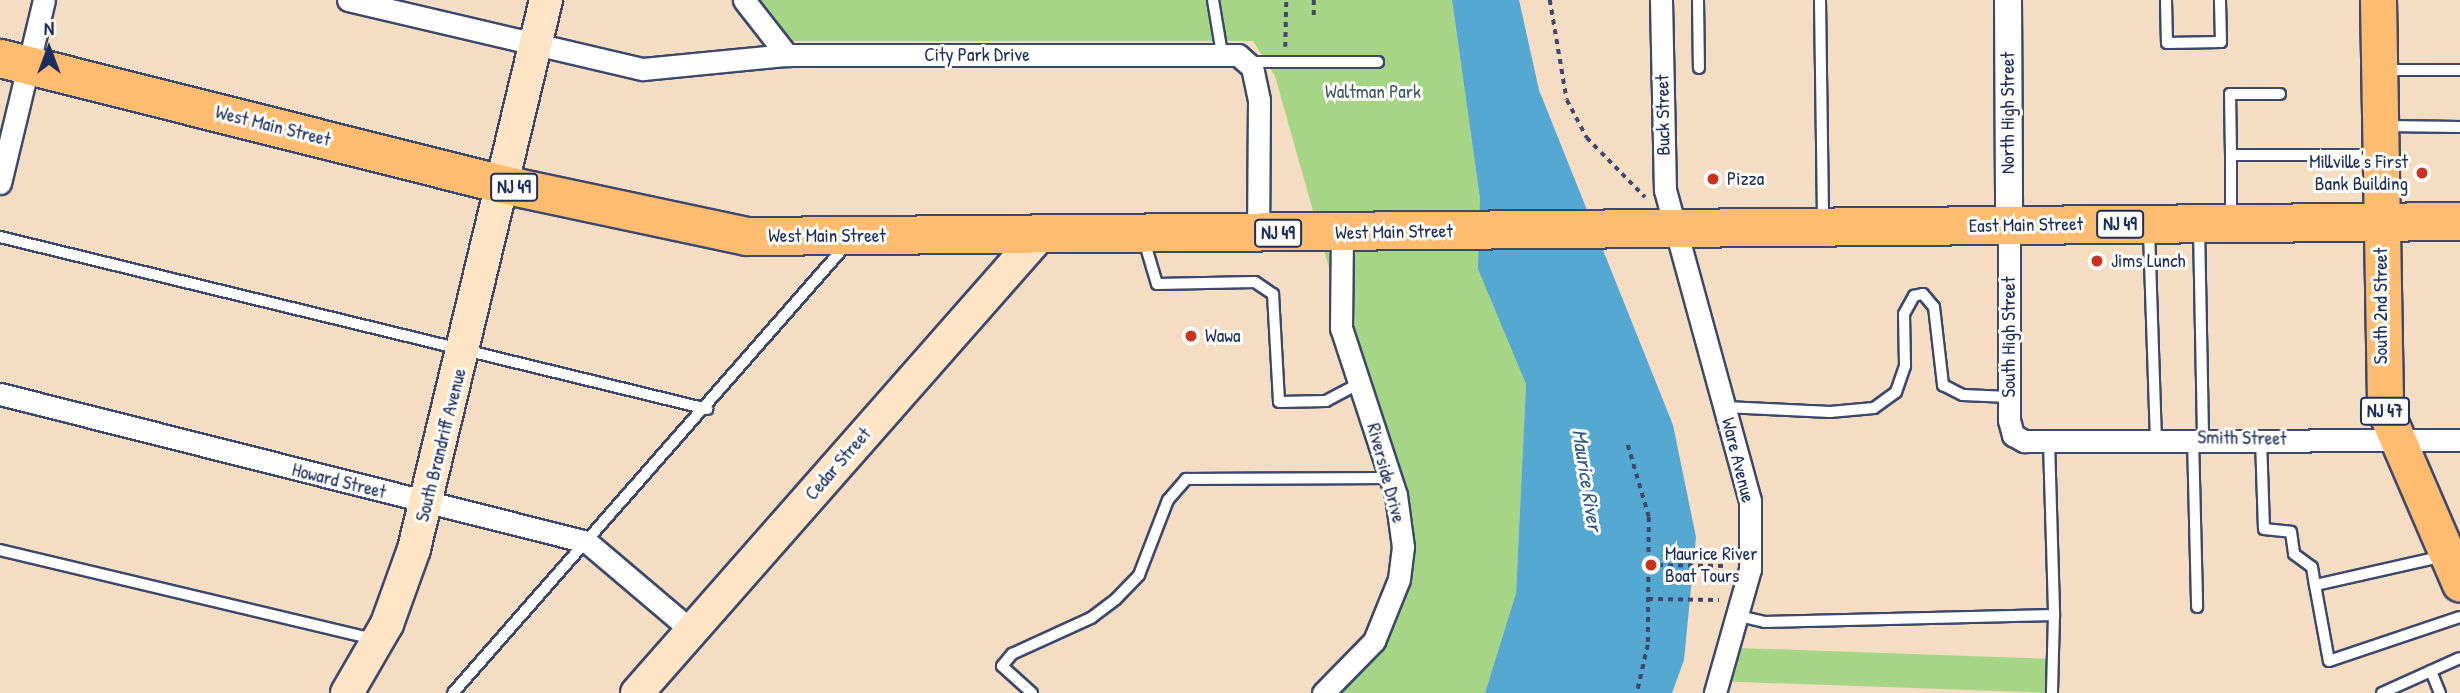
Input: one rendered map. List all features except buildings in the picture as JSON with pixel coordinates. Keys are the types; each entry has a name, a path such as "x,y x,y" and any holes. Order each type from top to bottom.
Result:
{"highway":[{"name":"West Main Street","path":"15,61 502,184 715,231 853,237 1413,232 1638,214 1676,229"},
{"name":"East Main Street","path":"1676,229 2460,221"}],"main road":[{"name":"South Brandriff Avenue","path":"346,693 379,639 401,590 464,352 546,0"},
{"name":"NJ 47","path":"2378,0 2381,222"},
{"name":"South 2nd Street","path":"2381,222 2381,364 2396,440 2453,570"},
{"name":"Cedar Street","path":"637,693 1039,236"}],"street":[{"path":"0,183 15,61 44,0"},
{"name":"City Park Drive","path":"348,0 535,46 643,69 787,55 1222,54 1247,62"},
{"path":"744,0 787,55"},
{"name":"Buck Street","path":"1661,0 1664,172 1676,229"},
{"name":"North High Street","path":"2008,0 2009,226"},
{"path":"1247,62 1259,100 1258,233"},
{"name":"South High Street","path":"2009,226 2010,430 2024,441"},
{"name":"Ware Avenue","path":"1676,229 1750,500 1750,569 1739,616 1715,693"},
{"name":"Riverside Drive","path":"1323,693 1374,641 1399,579 1404,547 1389,478 1341,328 1342,232"},
{"name":"Howard Street","path":"0,394 587,542 692,631"},
{"name":"Smith Street","path":"2024,441 2157,437 2460,440"}],"lane":[{"path":"1213,0 1222,54"},
{"path":"1698,0 1699,68"},
{"path":"1820,0 1823,227"},
{"path":"2166,0 2167,43 2221,42 2220,0"},
{"path":"1247,62 1378,62"},
{"path":"2379,70 2460,70"},
{"path":"2197,607 2198,438 2215,223 2231,155 2230,94 2280,94"},
{"path":"2231,155 2380,141 2460,127"},
{"path":"2149,224 2157,437"},
{"path":"1143,235 1157,284 1255,282 1273,294 1279,402 1326,401 1358,384"},
{"path":"0,237 707,409"},
{"path":"453,693 707,409 853,237"},
{"path":"1725,407 1830,412 1881,404 1901,381 1908,303 1923,294 1934,307 1943,385 1963,394 2009,397"},
{"path":"2261,439 2263,529 2291,533 2294,554 2312,567 2329,661 2460,617"},
{"path":"2049,442 2054,615 2052,693"},
{"path":"1032,693 1002,666 1012,654 1091,618 1139,575 1168,500 1186,479 1389,478"},
{"path":"0,550 379,639"},
{"path":"2315,585 2453,570"},
{"path":"1739,616 1764,622 2054,615"},
{"path":"2382,693 2460,659"},
{"path":"2431,671 2440,693"}],"path":[{"path":"1285,50 1286,0"},
{"path":"1314,0 1314,17"},
{"path":"1550,0 1567,100 1587,138 1638,214"},
{"path":"1628,445 1649,517 1648,645 1637,693"},
{"path":"1648,565 1727,566"},
{"path":"1648,599 1721,600"}],"green space":[{"name":"Waltman Park","path":"761,0 1452,0 1480,199 1526,384 1516,593 1485,693 1318,693 1387,615 1410,556 1275,76 1253,41 793,41"},
{"path":"1727,648 2055,659 2054,693 1726,682"}],"water":[{"name":"Maurice River","path":"1452,0 1519,0 1539,90 1673,425 1696,537 1684,660 1672,693 1485,693 1516,593 1526,384 1478,269 1480,199"}],"place":[{"name":"Millville's First Bank Building","path":"2422,173"},
{"name":"Pizza","path":"1713,179"},
{"name":"Jims Lunch","path":"2097,261"},
{"name":"Wawa","path":"1191,336"},
{"name":"Maurice River Boat Tours","path":"1651,565"}]}
